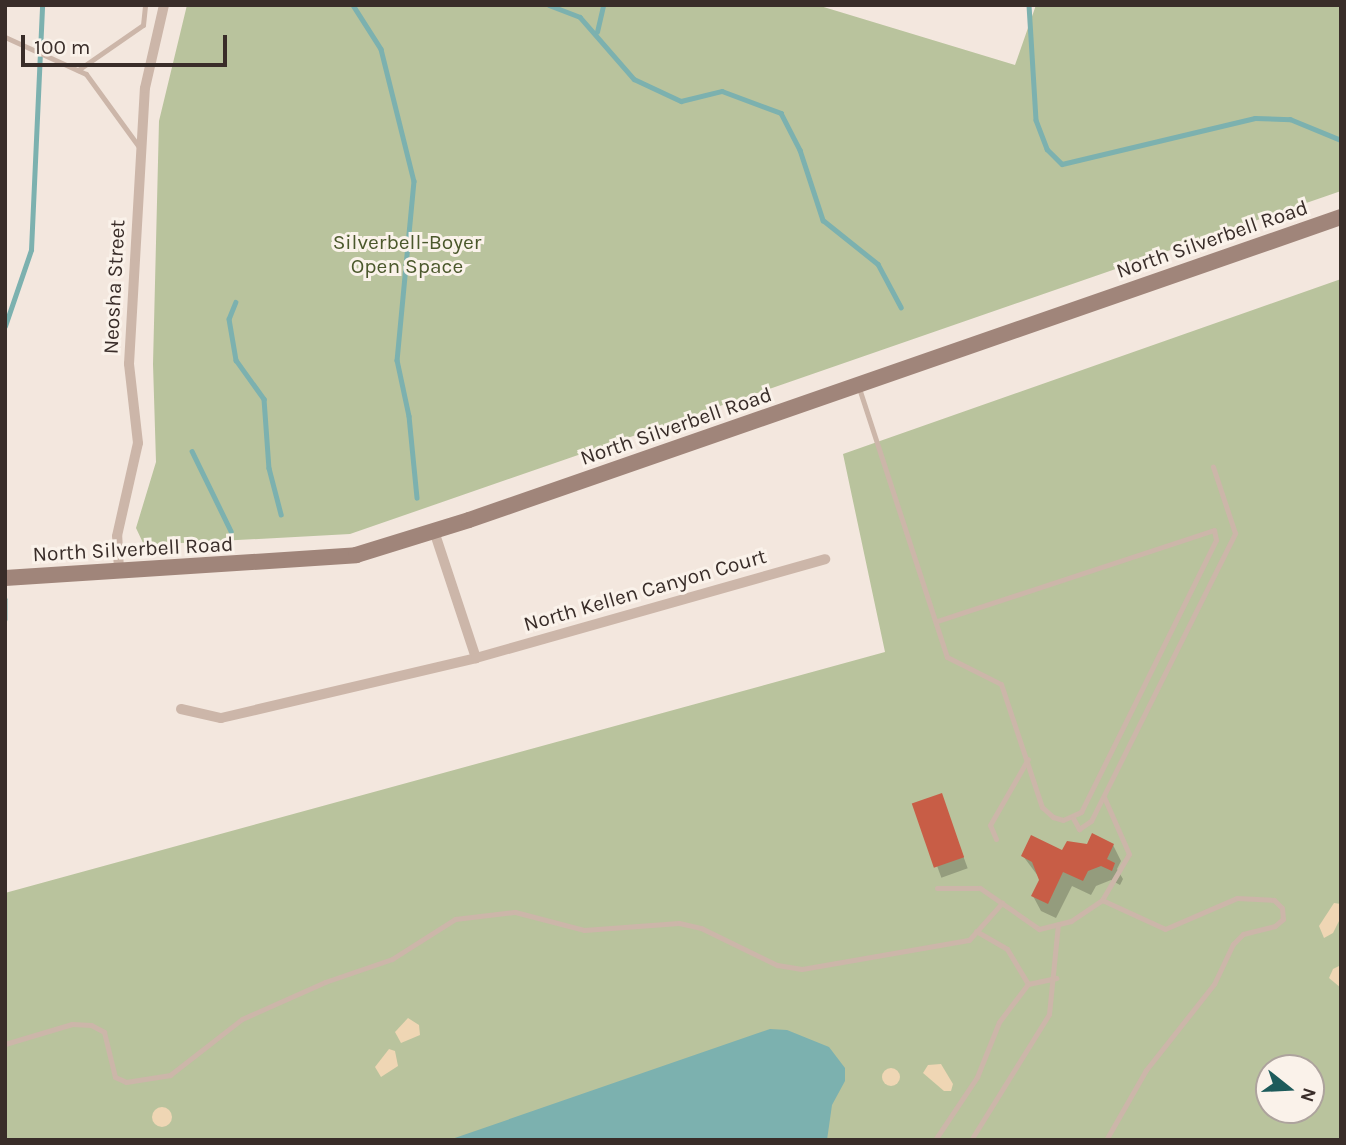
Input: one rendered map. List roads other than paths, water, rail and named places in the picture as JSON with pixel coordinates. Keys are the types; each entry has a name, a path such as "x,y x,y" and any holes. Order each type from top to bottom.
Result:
{"main road":[{"name":"North Silverbell Road","path":"5,578 356,555 434,531 858,386 1341,217"}],"street":[{"name":"Neosha Street","path":"119,570 117,536 138,443 129,364 145,88 164,5"},
{"path":"434,531 476,658"},
{"name":"North Kellen Canyon Court","path":"181,709 221,718 476,658 825,559"}],"lane":[{"path":"78,70 143,25 145,5"},
{"path":"5,37 86,74 141,149"},
{"path":"858,386 938,621 947,657 1001,684 1042,807 1053,817 1073,818"},
{"path":"1073,818 1079,829 1091,821 1236,534 1213,467"},
{"path":"938,621 1214,530 1216,540 1087,802 1073,818"},
{"path":"996,839 990,825 1028,759"},
{"path":"937,888 980,888 1039,929 1071,922 1102,900 1129,854 1104,797"},
{"path":"1102,900 1150,926 1165,929 1237,898 1274,900 1282,908 1283,919 1243,934 1233,944 1214,984 1146,1070 1106,1140"},
{"path":"5,1044 72,1024 91,1025 104,1032 116,1077 126,1082 170,1075 242,1019 325,982 393,959 455,919 515,912 584,930 679,923 701,928 777,965 802,969 873,954 944,947 969,940 1002,903"},
{"path":"971,1140 1049,1014 1056,978 1058,924"},
{"path":"976,931 1007,949 1028,984"},
{"path":"935,1140 976,1077 999,1022 1028,984 1056,978"}],"water":[{"path":"770,1029 787,1030 829,1047 845,1068 845,1081 832,1105 827,1140 449,1140"}],"waterway":[{"path":"5,326 31,250 42,5"},
{"path":"353,5 381,49 414,181 397,360 409,416 417,498"},
{"path":"549,5 580,17 634,79 681,101 722,91 781,113 800,150 823,220 878,264 901,307"},
{"path":"597,32 603,5"},
{"path":"1029,5 1036,120 1047,149 1062,164 1255,118 1290,119 1341,140"},
{"path":"236,302 229,319 236,360 264,399 269,468 281,514"},
{"path":"192,451 231,531"},
{"path":"5,599 5,619"}],"park label":[{"name":"Silverbell-Boyer Open Space","path":"407,254"}]}
